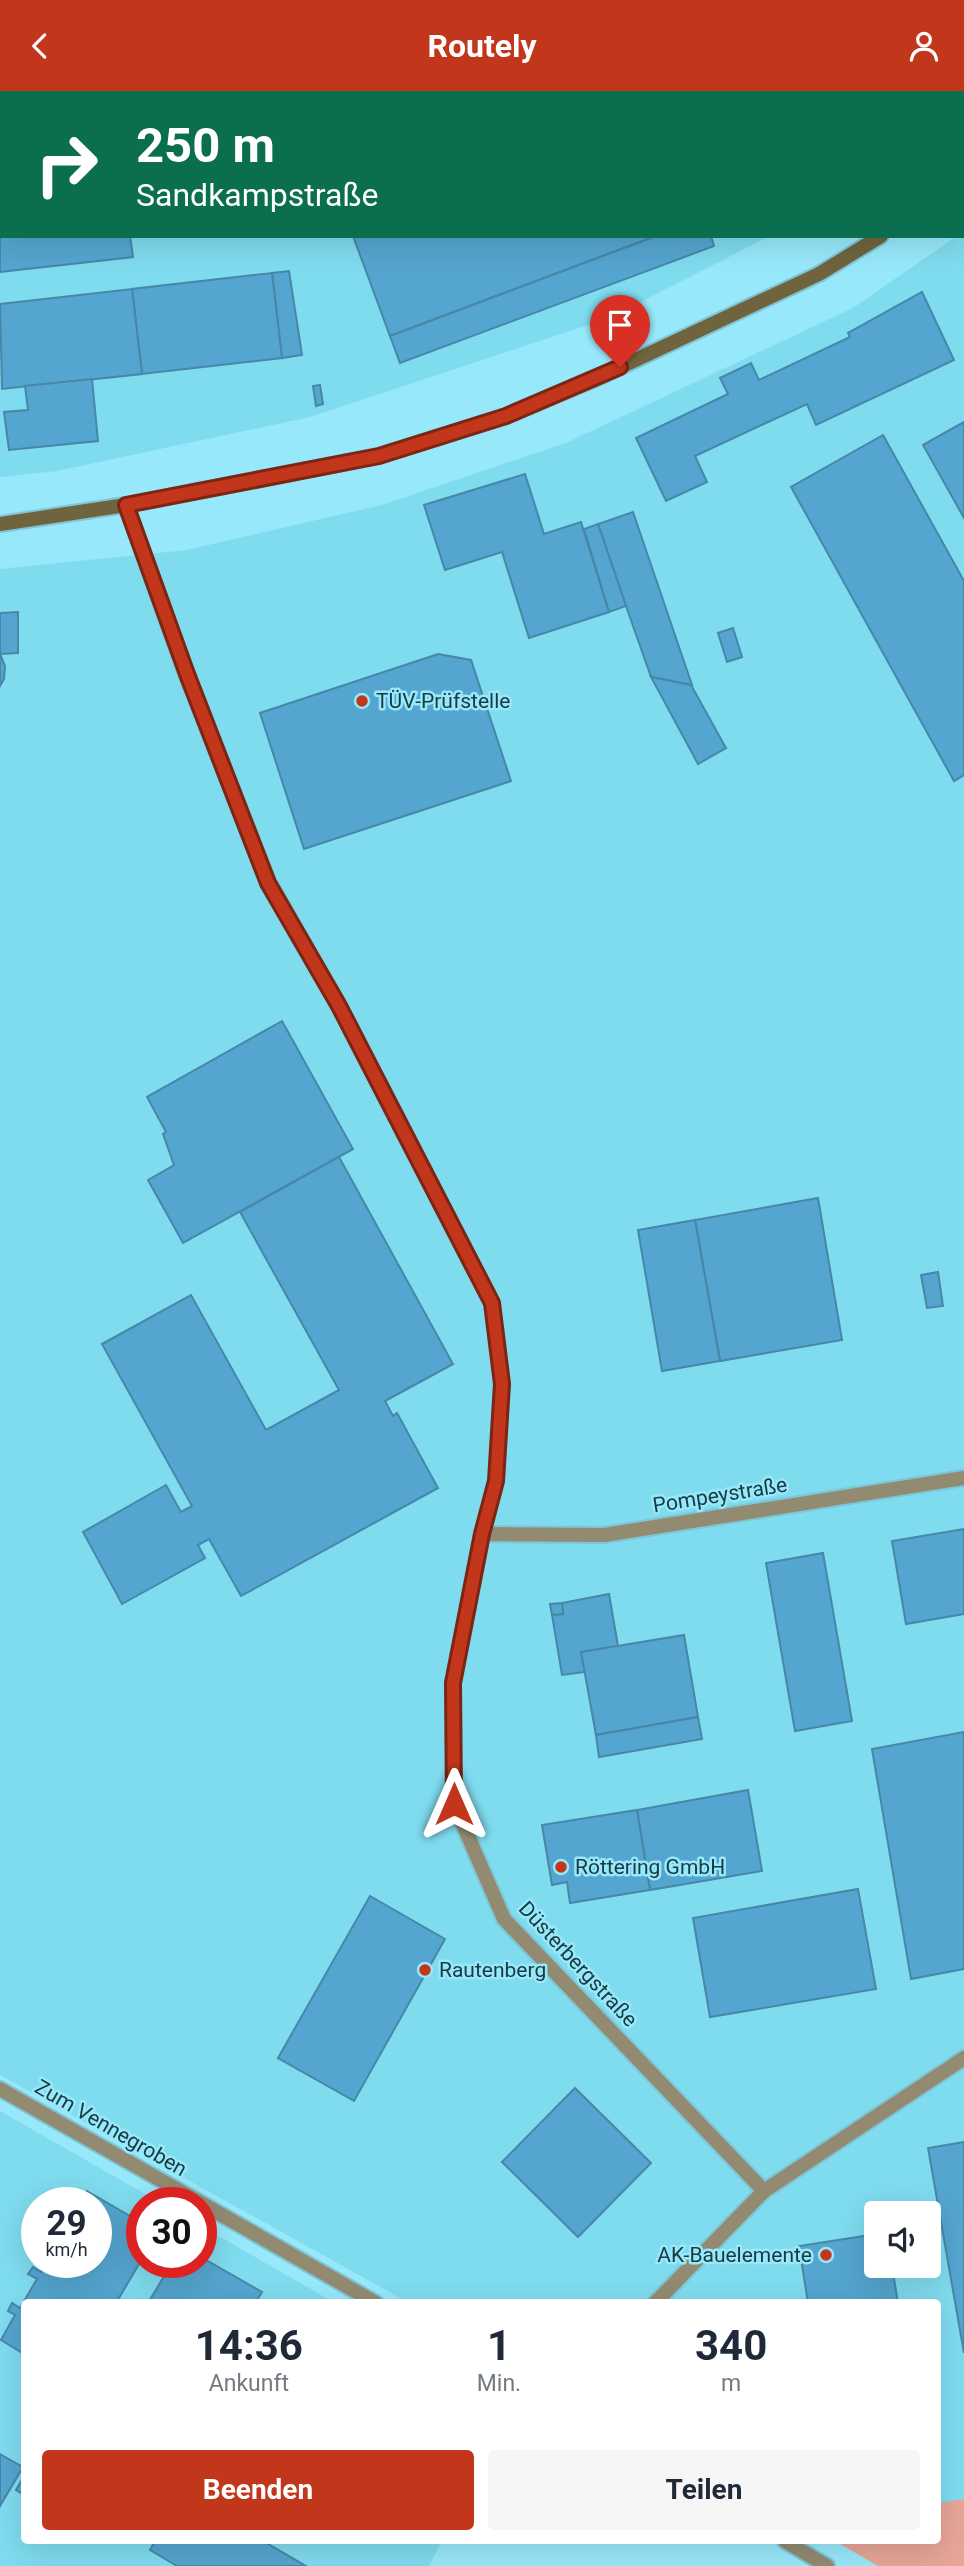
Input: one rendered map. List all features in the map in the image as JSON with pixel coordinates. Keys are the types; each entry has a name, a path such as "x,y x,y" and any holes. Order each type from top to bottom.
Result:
{"street":[{"path":"0,524 126,505 379,456 506,416 595,379 819,274 878,238"},
{"name":"Düsterbergstraße","path":"126,505 191,687 268,883 339,1006 492,1303 502,1384 496,1481 482,1534 453,1683 454,1804 503,1919 764,2191"},
{"name":"Pompeystraße","path":"482,1534 604,1535 964,1478"},
{"path":"659,2299 764,2191 964,2059"},
{"name":"Zum Vennegroben","path":"0,2089 173,2187"},
{"name":"Zum Vennegroben","path":"217,2212 369,2299"},
{"path":"790,2544 827,2566"}],"shaded area":[{"path":"0,238 766,238 609,318 310,417 57,471 0,477"},
{"path":"954,238 964,238 964,2499 941,2503 941,2299 402,2299 217,2196 217,2187 201,2187 0,2075 0,569 187,550 382,505 566,443 853,308"},
{"path":"0,2111 133,2187 126,2187 126,2278 217,2278 217,2235 328,2299 21,2299 21,2544 440,2544 429,2566 0,2566"},
{"path":"964,2499 964,2566 878,2566 840,2544 941,2544 941,2503"}],"building":[{"path":"0,238 130,238 133,257 0,272"},
{"path":"354,238 651,238 390,336"},
{"path":"651,238 712,238 714,246 400,363 390,336"},
{"path":"289,271 302,355 282,358 272,273"},
{"path":"272,273 282,358 142,374 132,289"},
{"path":"132,289 142,374 2,389 0,304"},
{"path":"922,292 954,360 816,425 807,404 695,456 707,482 666,501 636,438 728,394 720,378 751,363 759,380 850,337 848,333"},
{"path":"92,379 98,441 9,450 4,412 28,410 25,386"},
{"path":"320,385 323,404 316,406 313,386"},
{"path":"964,422 964,518 923,445"},
{"path":"883,435 964,581 964,775 954,781 791,487"},
{"path":"525,474 544,534 581,522 609,612 529,638 502,552 445,570 424,505"},
{"path":"633,512 692,685 651,677 598,524"},
{"path":"598,524 626,606 609,612 584,529"},
{"path":"18,612 18,653 0,654 0,613"},
{"path":"733,628 742,657 727,662 718,633"},
{"path":"0,654 5,666 4,679 0,686"},
{"path":"438,654 471,660 511,781 304,849 260,713"},
{"path":"651,677 691,685 726,748 698,764"},
{"path":"282,1021 353,1149 183,1243 148,1180 174,1165 163,1134 166,1132 147,1097"},
{"path":"339,1157 453,1364 385,1401 393,1416 397,1413 438,1488 241,1596 209,1539 198,1545 205,1558 122,1604 83,1532 166,1485 181,1512 192,1506 102,1344 191,1295 266,1430 339,1390 240,1212"},
{"path":"818,1198 842,1340 720,1361 695,1220"},
{"path":"695,1220 720,1361 662,1371 638,1230"},
{"path":"938,1272 943,1306 927,1308 921,1275"},
{"path":"964,1529 964,1614 906,1624 892,1541"},
{"path":"823,1553 852,1721 795,1731 766,1563"},
{"path":"609,1594 618,1646 581,1652 585,1672 562,1675 552,1615 563,1614 562,1603"},
{"path":"562,1603 563,1614 552,1615 550,1604"},
{"path":"684,1635 698,1717 596,1735 581,1652"},
{"path":"698,1717 702,1739 599,1757 596,1735"},
{"path":"964,1732 964,1969 911,1979 872,1749"},
{"path":"748,1790 762,1871 650,1890 637,1810"},
{"path":"637,1810 650,1890 570,1903 567,1882 552,1885 542,1825"},
{"path":"858,1889 876,1989 710,2017 693,1918"},
{"path":"370,1896 445,1939 354,2101 278,2058"},
{"path":"575,2088 651,2163 578,2237 502,2162"},
{"path":"964,2142 964,2353 941,2222 941,2201 937,2201 928,2148"},
{"path":"112,2206 126,2214 126,2278 131,2278 118,2299 25,2299 37,2279 112,2278"},
{"path":"864,2236 864,2278 894,2278 897,2299 807,2299 799,2246"},
{"path":"217,2266 262,2292 258,2299 150,2299 163,2278 217,2278"},
{"path":"12,2303 21,2306 21,2352 1,2340 15,2315 8,2311"},
{"path":"0,2454 21,2466 21,2470 0,2506"},
{"path":"153,2544 268,2544 306,2566 177,2566 150,2550"}],"place":[{"name":"TÜV-Prüfstelle","path":"362,701"},
{"name":"Röttering GmbH","path":"561,1867"},
{"name":"Rautenberg","path":"425,1970"},
{"name":"AK-Bauelemente","path":"826,2255"}],"route":[{"path":"454,1804 453,1683 482,1534 496,1481 502,1384 492,1303 339,1006 268,883 244,826 126,505 379,456 506,416 620,367"}]}
